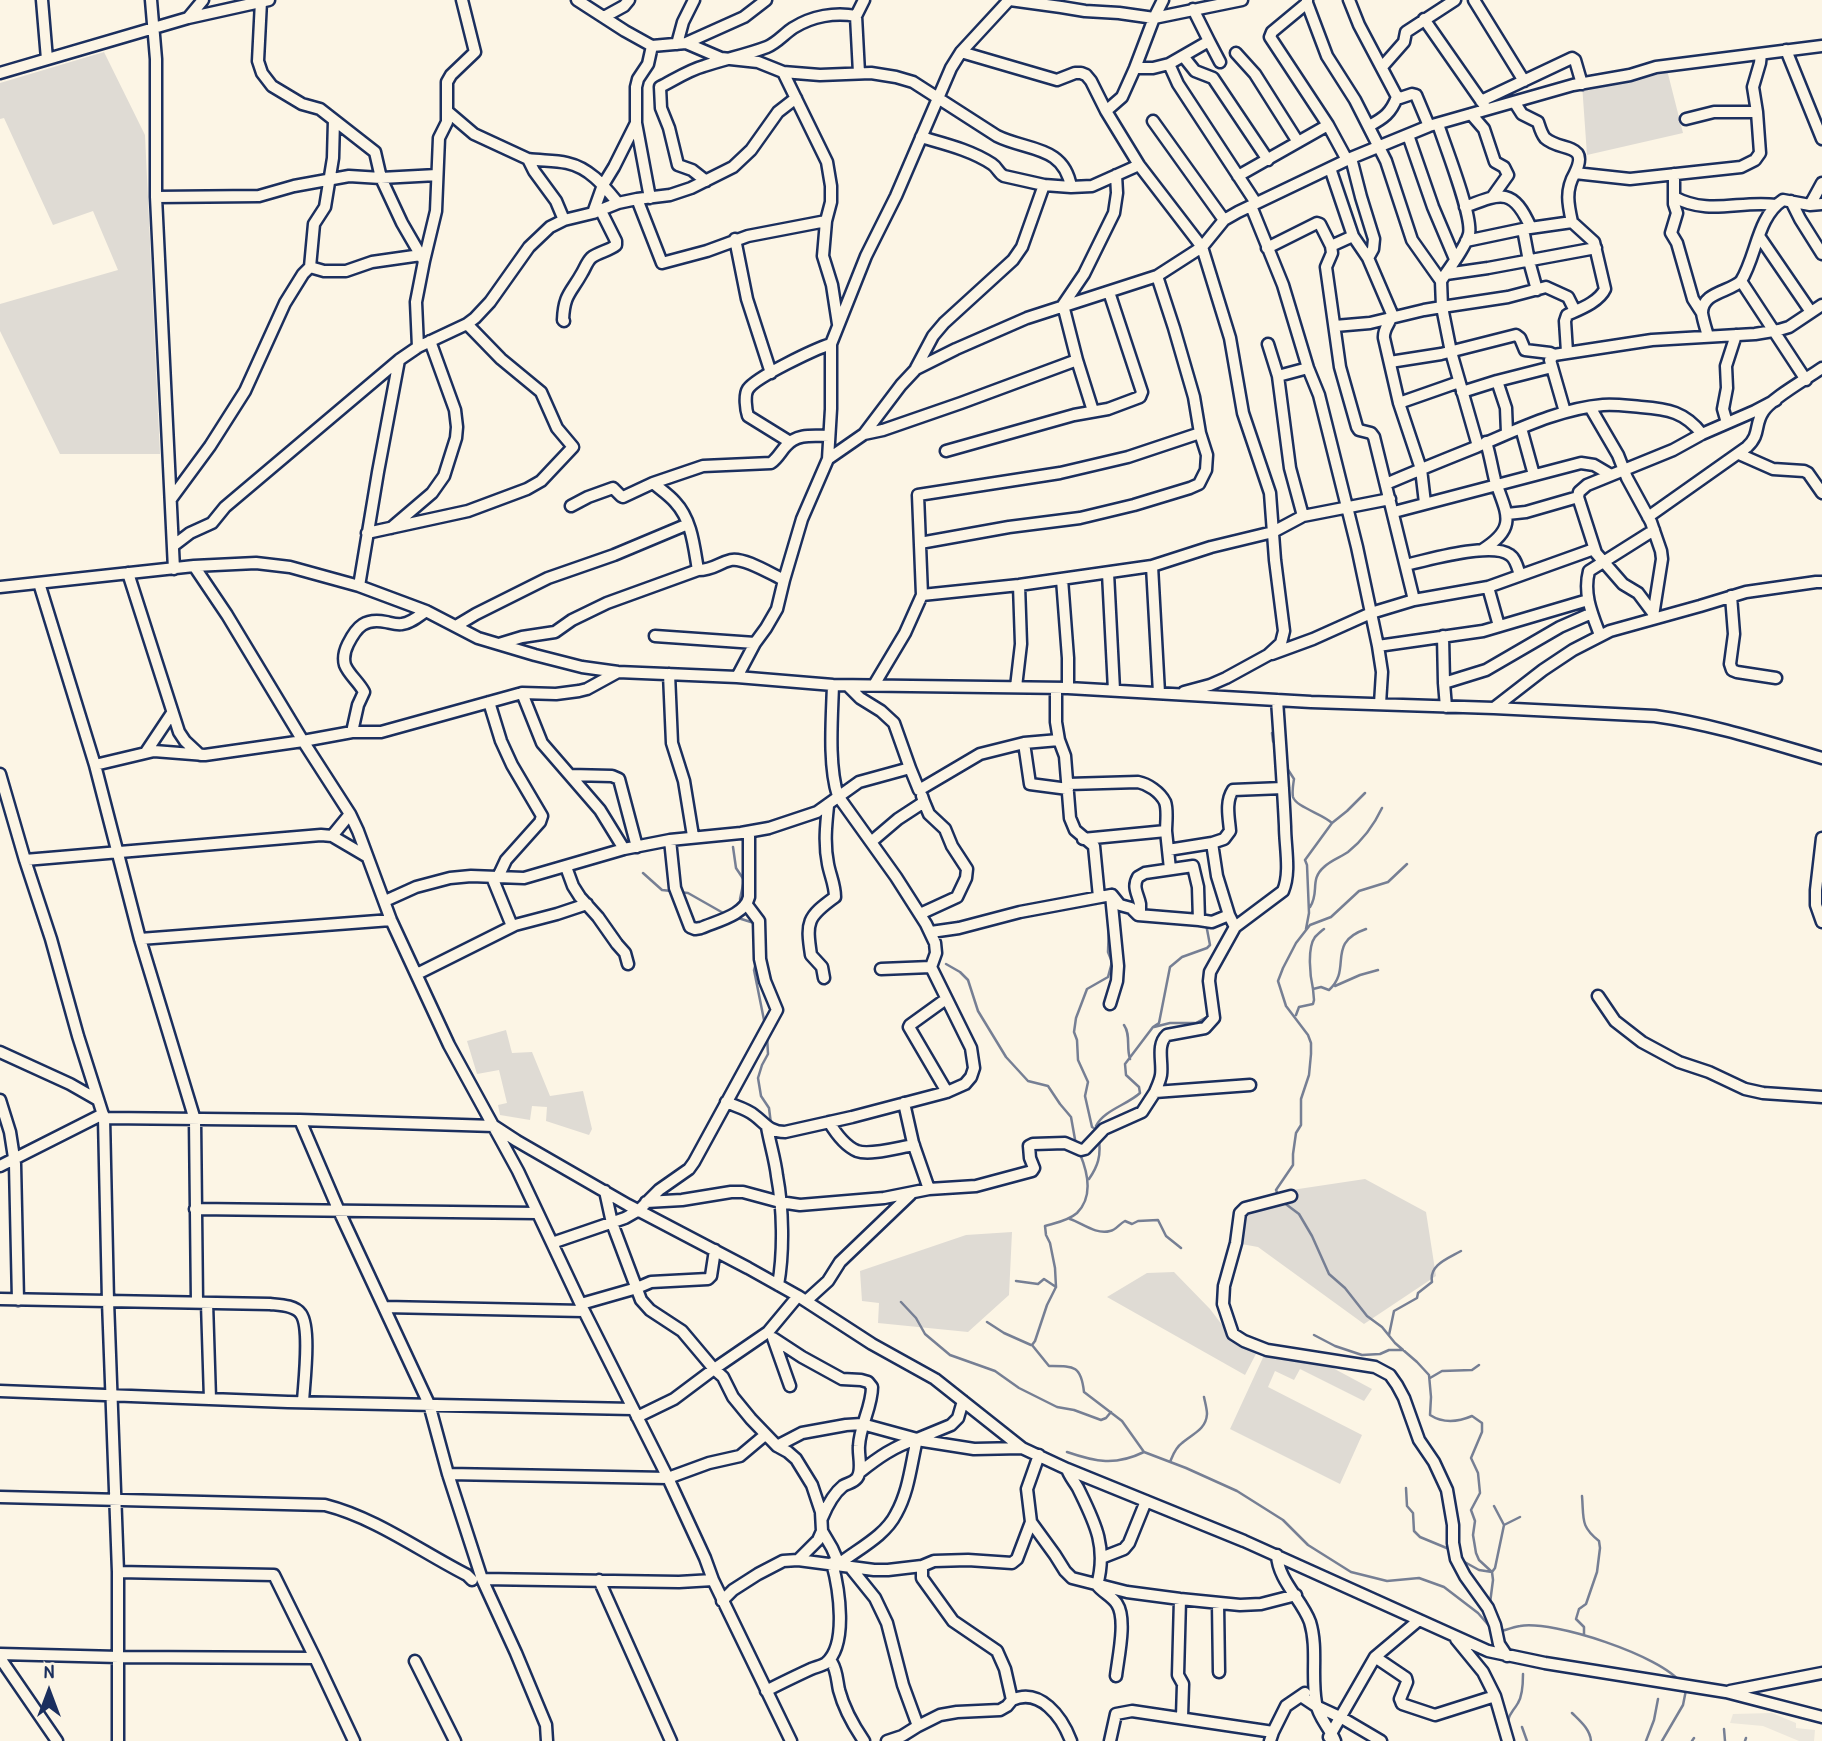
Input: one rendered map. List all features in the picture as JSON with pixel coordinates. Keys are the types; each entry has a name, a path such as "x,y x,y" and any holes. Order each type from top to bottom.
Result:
{"street":[{"path":"42,0 47,59"},
{"path":"151,0 156,59 156,197 174,569"},
{"path":"188,19 203,0"},
{"path":"418,347 416,302 422,258 436,211 439,138 447,122 446,87 448,79 475,52 461,0"},
{"path":"578,0 652,46 681,43 744,17 766,0"},
{"path":"604,17 624,6 629,0"},
{"path":"681,43 683,22 694,0"},
{"path":"859,74 856,16 864,0"},
{"path":"737,677 777,609 803,519 828,460 831,344 866,256 896,196 951,68 961,52 1010,0 1062,6 1085,12 1154,18 1242,0"},
{"path":"1106,111 1122,97 1163,0"},
{"path":"1349,0 1397,97 1387,116 1369,126"},
{"path":"1382,67 1404,42 1405,33 1455,0"},
{"path":"1474,0 1524,81"},
{"path":"0,73 188,19 265,1 258,61 262,73 272,86 302,104 320,109 374,152 381,178 422,258"},
{"path":"1368,258 1374,239 1349,159 1270,37 1272,32 1307,1 1327,56 1355,100 1386,161 1412,240 1444,278"},
{"path":"1193,9 1220,62"},
{"path":"706,181 692,170 678,165 661,108 659,89 697,68 768,46 806,22 832,14 856,16"},
{"path":"1424,19 1488,111"},
{"path":"1135,68 1153,68 1169,64 1209,41"},
{"path":"681,43 711,55 758,62 783,72 820,75 883,74 913,82 1003,139 1052,155 1066,170 1071,187"},
{"path":"650,198 636,123 636,87 648,64 652,46"},
{"path":"916,369 1027,317 1157,276 1202,247 1224,220 1349,159 1433,125 1581,84 1656,67 1822,46"},
{"path":"1786,50 1822,139"},
{"path":"961,52 1057,80 1075,73 1086,75 1139,165 1202,247 1230,338 1243,413 1270,492 1284,631 1280,643 1268,655"},
{"path":"1237,53 1255,74 1298,142"},
{"path":"1575,173 1619,178 1720,168 1735,169 1748,165 1760,153 1753,87 1761,54"},
{"path":"1183,56 1195,71 1213,78 1268,160"},
{"path":"1481,101 1573,58 1581,84"},
{"path":"1169,64 1178,84 1254,205 1267,248 1283,285 1319,395 1347,507 1378,646 1381,672 1380,704"},
{"path":"783,72 827,162 831,202 826,221 823,256 832,285 838,325"},
{"path":"1397,97 1414,93 1433,125 1465,207 1469,226 1466,241 1444,278 1442,307 1461,387 1507,514 1506,527 1501,536 1482,550"},
{"path":"173,545 212,523 225,507 399,360 429,341 467,324 483,311 529,247 550,227 564,220 618,204 670,195 706,181 738,164 778,112 796,98"},
{"path":"1515,103 1522,114 1538,122 1548,140 1570,148 1579,155 1580,160 1567,191 1567,203 1572,222 1592,238 1597,248 1605,283 1604,293 1567,315 1567,352"},
{"path":"447,111 474,134 528,159 569,163 588,172 618,204"},
{"path":"1686,119 1714,112 1757,112"},
{"path":"1471,114 1484,129 1496,162 1504,167 1508,175 1493,196"},
{"path":"171,499 210,446 245,391 285,303 310,267 314,224 324,211 333,151 334,120"},
{"path":"1153,121 1224,220"},
{"path":"564,321 566,297 582,275 588,261 616,245 597,212 603,185 636,123"},
{"path":"1238,176 1328,125"},
{"path":"1408,135 1433,207 1455,259"},
{"path":"921,137 975,155 995,166 1004,176 1044,185 1092,186 1139,165"},
{"path":"528,159 564,220"},
{"path":"1330,168 1353,236 1368,258 1390,310 1391,318 1384,332 1399,403 1420,469 1425,503"},
{"path":"1674,174 1677,213 1671,233 1677,243 1693,299 1702,313 1708,336"},
{"path":"156,197 259,196 349,176 381,178 437,175"},
{"path":"1093,411 1063,305 1084,274 1114,213 1116,175"},
{"path":"1810,205 1822,183"},
{"path":"828,460 864,434 892,395 916,369 933,336 944,323 1013,260 1022,247 1044,185"},
{"path":"1465,207 1493,196 1505,197 1522,209 1527,228 1529,261 1537,290"},
{"path":"1674,197 1702,207 1776,205"},
{"path":"637,199 662,262 707,251 735,239 826,221"},
{"path":"1702,313 1709,298 1741,281 1769,212 1776,205 1783,200 1810,205 1822,204"},
{"path":"1791,201 1822,254"},
{"path":"1466,241 1572,222"},
{"path":"1267,248 1317,223 1331,246 1332,253 1325,270 1340,367 1357,427 1373,434 1414,600"},
{"path":"1331,246 1353,236"},
{"path":"1759,236 1811,312"},
{"path":"735,239 747,299 771,373"},
{"path":"1444,278 1597,248"},
{"path":"310,267 340,272 372,262 422,258"},
{"path":"920,543 1080,518 1134,505 1199,484 1206,470 1207,454 1200,433 1194,397 1157,276"},
{"path":"1741,281 1806,380"},
{"path":"1335,326 1370,323 1423,310 1508,298 1549,288 1566,295 1575,311"},
{"path":"946,451 1120,405 1140,397 1142,395 1109,292"},
{"path":"1390,362 1451,352 1516,335 1525,350 1554,355 1652,340 1773,331 1788,327 1822,305"},
{"path":"367,533 468,511 527,489 541,481 573,447 557,428 541,392 498,357 467,324"},
{"path":"1727,423 1723,409 1727,388 1726,366 1736,335"},
{"path":"390,529 432,493 444,477 456,438 454,410 429,341"},
{"path":"790,442 747,415 748,389 771,373 831,344"},
{"path":"1269,344 1278,376 1290,468 1303,516"},
{"path":"1554,355 1550,360 1565,412"},
{"path":"359,586 399,360"},
{"path":"864,434 883,430 1077,360"},
{"path":"1399,403 1552,367"},
{"path":"1278,376 1308,368"},
{"path":"1507,514 1526,512 1578,497 1583,488 1674,450 1776,400 1822,368"},
{"path":"1497,381 1506,408 1507,433"},
{"path":"1648,517 1739,454 1755,438 1762,413 1776,400"},
{"path":"1386,484 1507,433 1565,412 1590,407 1613,405 1665,409 1694,423 1702,434"},
{"path":"1590,407 1654,530 1662,559 1653,616"},
{"path":"1521,428 1534,475"},
{"path":"874,685 905,633 922,595 918,495 1060,473 1128,457 1200,433"},
{"path":"571,506 613,488 623,497 703,467 771,463 790,442 801,437 830,436"},
{"path":"1739,454 1773,469 1804,471 1822,493"},
{"path":"1394,512 1581,463 1594,465 1611,475"},
{"path":"653,484 675,502 688,524 698,570"},
{"path":"1578,497 1594,549 1602,562 1623,584 1638,593 1653,616"},
{"path":"922,595 1019,585 1152,566 1211,547 1273,532 1303,516 1390,499"},
{"path":"456,626 548,578 614,555 688,524"},
{"path":"1600,635 1588,600 1588,573 1591,568 1654,530"},
{"path":"1177,694 1210,685 1268,655 1313,639 1371,613 1414,600 1488,587 1594,549"},
{"path":"1406,565 1482,550 1510,554 1520,575"},
{"path":"499,644 555,632 572,620 607,603 698,570 713,568 731,559 756,566 784,580"},
{"path":"0,587 194,566 256,563 290,566 359,586 426,611 478,638 582,667 618,672 737,677 848,686 1068,688 1655,716 1722,729 1822,758"},
{"path":"194,566 350,814 391,920 449,1045 495,1126 668,1478 722,1601 791,1741"},
{"path":"1152,566 1159,693"},
{"path":"128,573 172,713 182,737 200,755"},
{"path":"1108,573 1114,690"},
{"path":"1062,579 1068,688"},
{"path":"1494,708 1543,670 1600,635 1653,616 1700,606 1757,589 1820,581"},
{"path":"39,583 95,765 140,939 195,1120 195,1209 210,1399"},
{"path":"1016,687 1021,643 1019,585"},
{"path":"1488,587 1499,626"},
{"path":"1731,596 1734,634 1730,664 1732,670 1776,678"},
{"path":"1378,646 1483,631 1588,600"},
{"path":"352,732 358,705 364,694 344,662 345,653 356,631 365,623 377,620 402,624 426,611"},
{"path":"1444,683 1486,670 1591,613"},
{"path":"655,636 755,643"},
{"path":"1443,636 1446,707"},
{"path":"95,765 163,750 200,755 352,732 381,732 522,693 555,694 587,689 618,672"},
{"path":"669,674 672,743 684,780 693,836"},
{"path":"726,1102 754,1114 767,1127 777,1132 785,1132 947,1092 965,1084 974,1068 967,1037 931,967 936,953 931,932 838,796 832,756 833,685"},
{"path":"848,686 894,723 929,814 944,829 967,869 957,897 920,914"},
{"path":"1056,688 1056,722 1065,756 1070,818 1075,830 1094,846 1099,897"},
{"path":"522,693 540,739 600,810 624,849"},
{"path":"0,1166 104,1116 495,1126 628,1205 642,1206 731,1192 800,1205 884,1198 929,1189 976,1186 1027,1173 1034,1168 1030,1158 1030,1146 1037,1143 1065,1143 1082,1150 1104,1129 1142,1112 1155,1092 1161,1076 1163,1039 1167,1035 1205,1028 1214,1018 1210,972 1235,928 1283,891 1287,864 1277,700"},
{"path":"489,702 512,765 542,816 495,877"},
{"path":"146,752 172,713"},
{"path":"919,790 981,754 1024,743 1059,740"},
{"path":"1024,743 1030,784 1068,786 1145,783 1153,789 1165,803 1170,869"},
{"path":"385,901 416,887 450,878 524,878 624,849 693,836 769,828 806,817 828,806 859,782 910,768"},
{"path":"0,774 2,791 51,939 104,1116 118,1572 118,1741"},
{"path":"570,775 612,776 619,779 637,847"},
{"path":"1168,850 1222,841 1230,831 1228,802 1233,790 1283,788"},
{"path":"871,842 924,802"},
{"path":"824,978 821,967 811,955 808,924 813,915 835,897 825,842 828,806"},
{"path":"332,836 350,814"},
{"path":"1083,839 1166,831"},
{"path":"670,840 675,888 690,928 695,929 747,905 749,832"},
{"path":"25,860 310,835 332,836 366,856"},
{"path":"1822,838 1816,905 1822,922"},
{"path":"1212,842 1217,876 1235,928"},
{"path":"1140,915 1140,902 1136,897 1135,885 1138,877 1146,873 1193,866 1198,887 1199,920"},
{"path":"566,867 573,886 625,953 628,964"},
{"path":"495,877 512,926"},
{"path":"1111,895 1120,905 1131,908 1140,915 1212,922 1229,915"},
{"path":"931,932 1111,895"},
{"path":"1110,1004 1117,981 1118,966 1111,895"},
{"path":"416,974 512,926 587,904"},
{"path":"552,1243 625,1218 689,1169 777,1010 765,981 759,921 747,905"},
{"path":"140,939 391,920"},
{"path":"881,969 931,967"},
{"path":"1598,996 1615,1021 1642,1042 1679,1062 1763,1093 1822,1097"},
{"path":"946,999 909,1027 947,1092"},
{"path":"0,1052 98,1100"},
{"path":"1155,1092 1250,1086"},
{"path":"0,1100 15,1160 18,1300"},
{"path":"904,1103 914,1145 929,1189"},
{"path":"300,1120 429,1404 477,1580 516,1653 546,1724 547,1741"},
{"path":"830,1122 835,1132 857,1151 871,1152 914,1145"},
{"path":"767,1127 780,1202 781,1249 778,1285"},
{"path":"605,1191 612,1223 641,1300 650,1310 682,1331 723,1377 740,1407 777,1446 796,1460 812,1485 822,1518 821,1531 818,1539 798,1560"},
{"path":"0,1391 635,1413 674,1399 714,1369 771,1335 802,1299 828,1281 840,1262 911,1194"},
{"path":"1291,1196 1245,1208 1240,1213 1236,1242 1224,1286 1223,1304 1233,1334 1267,1350 1376,1367 1390,1374 1404,1398 1419,1440 1434,1462 1447,1490 1454,1525 1453,1544 1456,1559 1488,1608 1499,1644 1507,1656"},
{"path":"642,1206 715,1251 802,1299 872,1344 936,1379 1022,1448 1067,1469 1277,1555 1488,1651 1726,1692 1822,1717"},
{"path":"195,1209 537,1213"},
{"path":"384,1307 582,1307 651,1282 708,1279 715,1251"},
{"path":"0,1299 270,1304 294,1308 302,1315 306,1343 303,1402"},
{"path":"771,1335 790,1386"},
{"path":"771,1335 842,1380 861,1380 872,1387 859,1444 860,1472"},
{"path":"822,1518 836,1494 842,1487 855,1481 860,1472 897,1446 951,1424 957,1418 963,1401"},
{"path":"777,1446 802,1433 862,1424 917,1440 974,1449 1022,1448"},
{"path":"448,1474 668,1478 740,1456 765,1434"},
{"path":"835,1564 875,1537 896,1515 906,1490 917,1440"},
{"path":"722,1601 733,1590 783,1561 798,1560 888,1570 922,1566 934,1561 1012,1563 1017,1559 1031,1522 1027,1489 1039,1455"},
{"path":"1067,1469 1097,1526 1101,1558 1097,1585 1118,1605 1121,1615 1116,1676"},
{"path":"0,1497 318,1504 332,1506 374,1522 477,1580 713,1580"},
{"path":"1101,1558 1124,1549 1129,1543 1146,1501"},
{"path":"1031,1522 1065,1572 1072,1578 1097,1585 1127,1592 1240,1605 1261,1604 1296,1595"},
{"path":"766,1691 827,1662 838,1644 835,1564 832,1548 821,1531"},
{"path":"1277,1555 1283,1575 1309,1620 1316,1706 1331,1738"},
{"path":"922,1566 922,1578 953,1621 997,1651 1005,1669 1012,1700"},
{"path":"850,1567 875,1598 887,1623 918,1726"},
{"path":"118,1572 274,1575 354,1741"},
{"path":"599,1580 671,1741"},
{"path":"1180,1599 1178,1675 1183,1684 1182,1717"},
{"path":"1218,1603 1219,1672"},
{"path":"1331,1738 1375,1657 1419,1620"},
{"path":"1454,1636 1483,1672 1494,1696 1508,1741"},
{"path":"0,1656 315,1658"},
{"path":"0,1656 57,1741"},
{"path":"1375,1657 1406,1678 1400,1699 1402,1704 1435,1715 1494,1696"},
{"path":"415,1661 455,1741"},
{"path":"827,1662 835,1667 847,1714 864,1741"},
{"path":"1726,1692 1822,1673"},
{"path":"1110,1741 1116,1714 1132,1711 1182,1717 1271,1736 1286,1706 1313,1686"},
{"path":"887,1741 902,1736 940,1715 1000,1710 1020,1696 1028,1696 1052,1708 1071,1741"},
{"path":"1301,1696 1381,1741"}],"shaded area":[{"path":"104,52 145,135 160,454 60,454 0,331 0,304 118,270 93,211 53,225 4,118 0,119 0,83"},
{"path":"1666,66 1683,133 1587,155 1582,84"},
{"path":"506,1030 512,1053 532,1052 550,1096 583,1091 592,1129 589,1135 546,1121 547,1107 532,1106 530,1120 500,1115 498,1105 507,1103 499,1070 477,1074 467,1041"},
{"path":"1365,1179 1426,1212 1436,1276 1364,1324 1258,1247 1236,1243 1239,1208 1287,1198 1285,1191"},
{"path":"1012,1232 1009,1295 968,1332 878,1323 879,1303 862,1301 860,1271 966,1235"},
{"path":"1174,1272 1210,1309 1229,1334 1258,1350 1245,1375 1107,1297 1147,1273"},
{"path":"1266,1351 1316,1359 1372,1389 1364,1401 1300,1369 1294,1380 1275,1371 1268,1387 1362,1435 1340,1484 1230,1429"},
{"path":"1772,1713 1796,1723 1796,1728 1815,1730 1814,1741 1799,1741 1763,1726 1730,1723 1733,1714"}],"waterway":[{"path":"1272,733 1276,746"},
{"path":"1285,765 1294,779 1295,801 1332,823 1305,860 1309,913 1306,929"},
{"path":"1332,823 1365,793"},
{"path":"1310,907 1320,872 1359,842 1382,808"},
{"path":"733,847 736,868 744,880 741,903"},
{"path":"1279,1197 1276,1190 1293,1165 1296,1133 1301,1125 1301,1099 1309,1075 1311,1043 1286,1006 1278,981 1296,943 1310,925 1331,917 1359,891 1388,882 1407,864"},
{"path":"643,873 662,890 671,891"},
{"path":"678,892 688,893 725,914"},
{"path":"735,917 754,923"},
{"path":"1097,1130 1092,1127 1085,1096 1088,1082 1078,1060 1074,1032 1076,1018 1087,989 1108,977 1112,962 1108,952 1109,922"},
{"path":"1097,1130 1096,1126 1104,1116 1140,1093 1139,1087 1126,1075 1125,1064 1159,1023 1170,967 1182,957 1210,945 1206,924"},
{"path":"1313,989 1310,970 1312,942 1324,929"},
{"path":"1296,1015 1299,1007 1313,1004 1313,989 1321,987 1329,990 1336,982 1346,941 1366,929"},
{"path":"756,963 754,970 765,1025"},
{"path":"946,964 968,980 978,1011 1006,1057 1028,1081 1048,1086 1071,1117 1076,1145"},
{"path":"1335,986 1378,970"},
{"path":"1154,1027 1170,1023 1196,1023 1205,1018"},
{"path":"1124,1025 1130,1059"},
{"path":"767,1035 768,1054 758,1078 761,1096 769,1108 771,1124"},
{"path":"1089,1179 1098,1161 1099,1140"},
{"path":"1080,1154 1088,1185 1082,1207 1070,1218 1045,1226 1055,1268 1056,1287 1032,1345 1049,1366 1075,1369 1081,1377 1084,1392 1122,1421 1144,1452 1237,1491 1283,1520 1308,1545 1351,1572 1387,1581 1419,1578 1444,1587 1478,1613 1491,1628"},
{"path":"1283,1202 1299,1214 1329,1274 1345,1288 1367,1316 1382,1327 1429,1375 1430,1415 1451,1421 1472,1416 1482,1423 1482,1432 1471,1458 1478,1473 1480,1493 1471,1510 1475,1521 1473,1535 1476,1553 1479,1560 1492,1572 1490,1603"},
{"path":"1070,1219 1105,1232 1125,1221 1132,1224 1158,1220 1166,1236 1181,1248"},
{"path":"1389,1335 1394,1311 1417,1298 1418,1293 1432,1282 1436,1267 1461,1251"},
{"path":"1016,1281 1038,1284 1044,1279 1056,1287"},
{"path":"901,1302 916,1318 925,1334 950,1355 995,1371 1019,1388 1057,1407 1101,1420 1111,1412"},
{"path":"987,1322 1031,1345"},
{"path":"1314,1335 1362,1355 1403,1350"},
{"path":"1430,1378 1442,1371 1472,1370 1479,1365"},
{"path":"1170,1462 1178,1447 1204,1424 1207,1414 1204,1397"},
{"path":"1067,1452 1106,1461 1124,1459 1144,1452"},
{"path":"1406,1488 1407,1506 1413,1513 1414,1531 1420,1537 1449,1549"},
{"path":"1582,1496 1584,1522 1599,1541 1600,1548 1597,1572 1586,1604 1579,1609 1576,1619 1584,1627 1584,1635"},
{"path":"1494,1506 1504,1525"},
{"path":"1461,1560 1479,1570 1492,1572 1504,1525 1520,1517"},
{"path":"1499,1632 1520,1626 1536,1626 1580,1634 1652,1662 1681,1683"},
{"path":"1507,1723 1521,1696 1523,1674"},
{"path":"1662,1741 1683,1705 1685,1688"},
{"path":"1646,1741 1658,1699"},
{"path":"1572,1713 1587,1729 1591,1741"},
{"path":"1522,1727 1527,1741"},
{"path":"1724,1729 1725,1741"}]}
